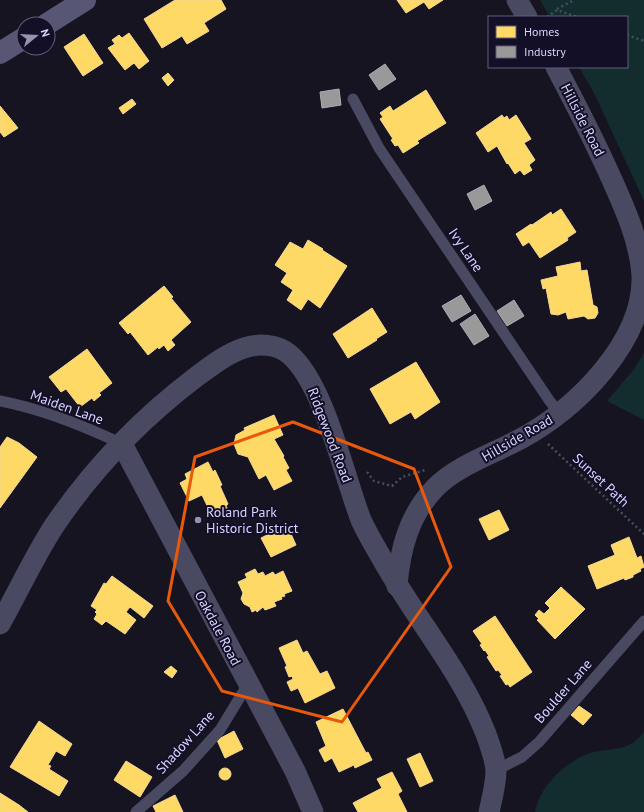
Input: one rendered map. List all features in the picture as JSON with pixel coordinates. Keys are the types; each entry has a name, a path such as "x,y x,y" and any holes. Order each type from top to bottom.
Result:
{"main road":[{"path":"56,18 85,0"},
{"path":"0,53 16,43"}],"street":[{"path":"517,0 526,16"},
{"name":"Hillside Road","path":"397,586 399,560 405,539 415,515 434,489 444,480 523,438 559,413 592,385 613,359 636,316 641,295 642,276 638,251 622,201 597,146 557,68"},
{"name":"Ridgewood Road","path":"0,624 54,527 76,497 122,444 156,411 222,358 244,348 260,344 275,347 288,353 302,369 316,394 328,422 362,521 397,586 438,646 479,716 490,744 496,770 489,812"},
{"name":"Oakdale Road","path":"122,444 295,771 313,812"}],"lane":[{"name":"Ivy Lane","path":"353,100 379,148 548,400 559,413"},
{"name":"Maiden Lane","path":"0,401 14,404 88,429 122,444"},
{"name":"Boulder Lane","path":"496,770 522,757 539,742 644,621"},
{"name":"Shadow Lane","path":"136,812 183,771 220,730 248,684"}],"path":[{"path":"548,16 574,0"},
{"path":"557,10 574,16"},
{"path":"628,35 644,41"},
{"name":"Sunset Path","path":"544,440 644,534"},
{"path":"364,468 374,481 392,486 402,477 430,470"}],"highlighted area":[{"path":"293,422 414,469 451,567 342,722 222,691 168,601 195,457"}],"green space":[{"path":"540,0 644,0 644,201 595,95 580,68 628,68 628,16 549,16"},
{"path":"644,353 644,420 607,401 634,369"},
{"path":"644,732 644,812 535,812 542,793 548,784 572,762 590,753 629,745"}],"building: Homes":[{"path":"175,0 221,0 226,9 204,23 209,31 187,44 182,36 162,48 144,19"},
{"path":"397,0 443,0 429,9 424,2 406,13"},
{"path":"129,33 149,61 139,69 134,63 125,70 108,48 115,44 112,40 119,35 122,38"},
{"path":"84,34 103,63 83,76 64,47"},
{"path":"168,73 174,80 168,86 162,78"},
{"path":"426,90 446,123 417,141 419,143 403,153 398,145 395,146 391,140 393,139 380,119 383,117 380,113 390,106 393,111"},
{"path":"132,99 136,104 123,114 119,108"},
{"path":"0,106 18,128 4,137 0,132"},
{"path":"502,115 504,118 507,116 509,120 516,115 531,139 524,143 535,160 529,165 532,170 524,175 520,170 515,174 508,163 507,164 497,146 488,152 476,133"},
{"path":"561,209 576,232 567,238 568,240 540,258 529,242 523,246 516,234 551,212 552,215"},
{"path":"308,240 347,266 320,308 308,299 301,310 287,300 293,290 281,282 287,273 275,265 290,242 303,249"},
{"path":"580,262 581,271 587,270 593,305 597,307 598,313 595,318 588,319 584,316 568,319 566,312 558,315 551,314 546,288 543,289 541,280 558,276 556,267"},
{"path":"164,286 173,297 171,298 191,322 171,340 175,345 168,351 164,345 159,349 158,347 148,355 130,332 128,334 119,323"},
{"path":"372,308 387,332 348,358 333,334"},
{"path":"87,349 112,383 99,393 101,395 94,401 92,398 80,407 66,389 61,392 49,377"},
{"path":"416,362 440,402 415,419 411,412 390,424 370,389"},
{"path":"274,415 283,435 274,439 284,456 283,457 289,468 286,470 292,481 274,490 266,475 259,479 248,457 238,454 234,444 236,435 245,430 244,428"},
{"path":"7,437 19,443 37,457 0,508 0,447"},
{"path":"208,462 213,472 215,470 228,504 226,506 228,510 213,518 202,495 189,501 180,483 187,479 185,474"},
{"path":"499,510 509,530 489,540 479,519"},
{"path":"287,525 296,545 271,557 261,538"},
{"path":"629,537 637,558 641,556 644,567 640,569 641,571 633,575 633,577 625,580 624,578 597,589 588,566 615,555 611,545"},
{"path":"255,569 258,574 263,572 265,576 273,572 275,575 283,571 292,591 284,594 285,596 281,597 282,599 274,602 276,606 265,610 263,607 257,612 256,610 252,612 250,607 244,604 241,599 243,593 238,582 247,578 245,574"},
{"path":"112,576 153,606 144,618 130,607 126,612 136,620 125,634 106,621 102,625 94,619 97,614 95,612 97,610 91,606 104,583 106,584"},
{"path":"561,587 585,609 555,639 537,620 539,619 535,615 539,610 544,614 550,608 545,603"},
{"path":"495,616 532,672 510,687 508,684 506,685 498,670 496,671 487,657 489,656 480,645 482,644 473,631"},
{"path":"297,640 303,653 307,651 320,674 327,671 335,688 305,703 298,688 291,691 287,682 293,679 292,676 289,677 285,667 287,666 279,648"},
{"path":"171,666 177,671 172,678 164,672"},
{"path":"579,706 592,715 583,725 571,715"},
{"path":"343,709 366,753 368,752 372,760 355,768 354,765 339,772 332,758 325,762 319,750 326,746 316,722"},
{"path":"39,721 72,744 65,756 56,751 48,765 51,766 49,769 68,781 59,796 10,767"},
{"path":"234,731 243,749 225,758 217,740"},
{"path":"420,753 433,781 420,787 407,759"},
{"path":"126,761 152,777 140,797 114,780"},
{"path":"223,768 227,768 231,774 227,780 223,780 219,776 219,772"},
{"path":"392,772 402,791 398,794 407,812 358,812 353,803 382,788 377,779"},
{"path":"0,793 19,805 28,812 0,812"},
{"path":"175,795 183,812 156,812 153,806"}],"building: Industry":[{"path":"385,64 396,79 379,90 369,75"},
{"path":"339,89 341,105 322,108 320,92"},
{"path":"484,185 492,201 475,210 467,194"},
{"path":"461,295 471,311 452,322 442,306"},
{"path":"514,300 524,316 507,326 497,311"},
{"path":"475,314 489,336 474,345 460,324"}],"place":[{"name":"Roland Park Historic District","path":"198,520"}]}
